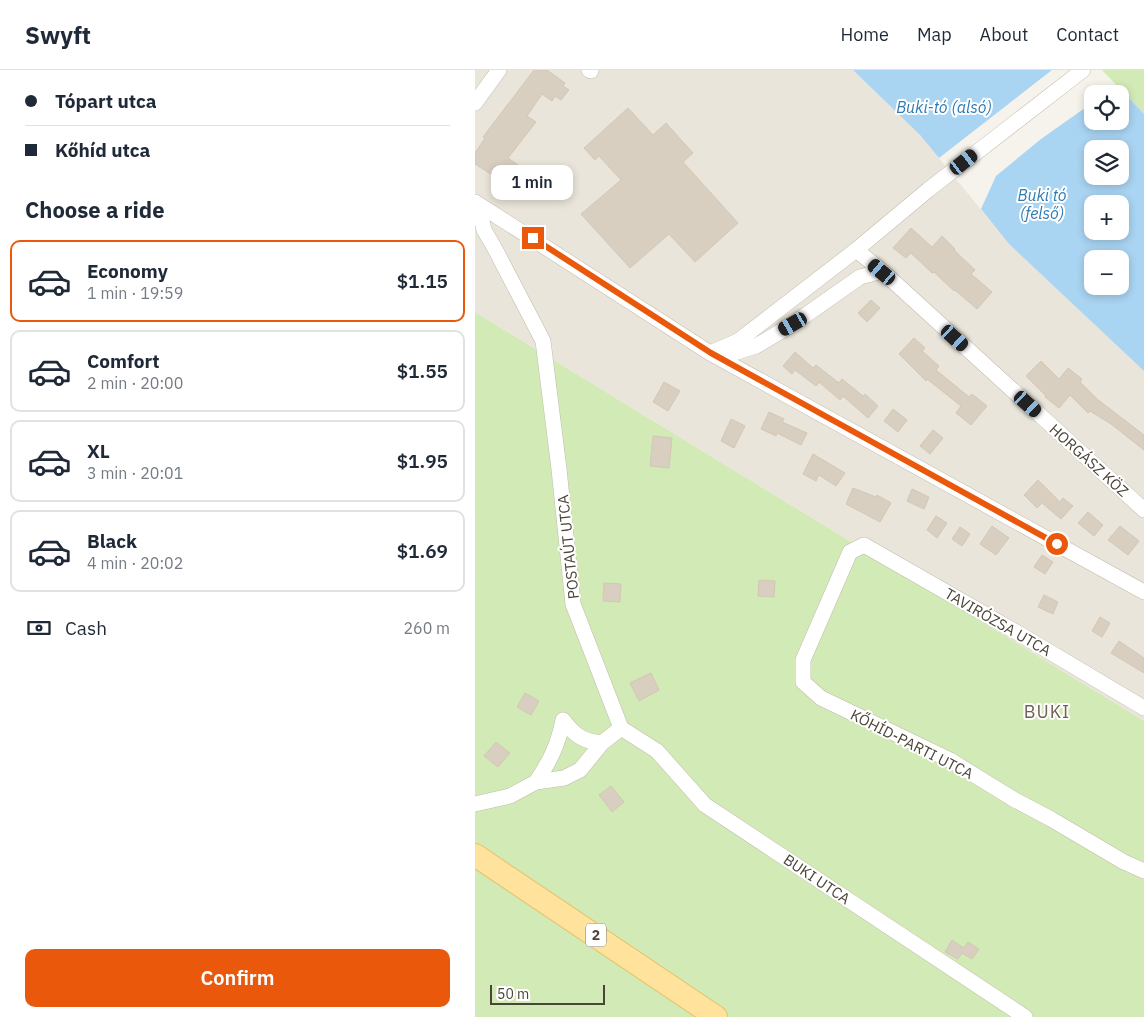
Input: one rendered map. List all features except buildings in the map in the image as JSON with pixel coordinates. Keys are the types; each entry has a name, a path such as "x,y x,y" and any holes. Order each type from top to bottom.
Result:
{"main road":[{"name":"2","path":"475,855 716,1017"}],"street":[{"path":"475,103 499,70"},
{"path":"711,353 738,341 1083,70"},
{"path":"477,203 711,353 1144,592"},
{"name":"POSTAÚT UTCA","path":"477,203 484,230 543,341 573,604 621,728"},
{"name":"HORGÁSZ KÖZ","path":"856,250 1144,510"},
{"path":"711,353 734,353 756,346 793,324 860,277 882,272"},
{"name":"TAVIRÓZSA UTCA","path":"851,552 864,546 1023,636 1144,708"},
{"name":"KŐHÍD-PARTI UTCA","path":"851,552 803,660 803,682 821,698 950,760 1015,800 1124,862 1144,871"},
{"path":"536,782 556,747 563,720 580,739 602,743"},
{"path":"475,804 511,796 536,782 564,778 580,770 602,743 621,728"},
{"name":"BUKI UTCA","path":"621,728 657,751 705,805 1025,1017"}],"shaded area":[{"path":"475,70 853,70 920,135 1009,244 1144,371 1144,721 475,312"}],"green space":[{"path":"1144,70 1144,114 1129,98 1129,85 1116,85 1103,71"},
{"path":"475,312 1144,721 1144,1017 475,1017"}],"water":[{"name":"Buki-tó (alsó)","path":"853,70 1052,70 939,158 920,135"},
{"name":"Buki tó (felső)","path":"1129,98 1144,114 1144,371 1009,244 981,209 996,176 1041,139 1084,109 1084,130 1129,130"}],"district":[{"name":"BUKI","path":"1047,711"}],"route":[{"path":"533,238 711,353 1057,544"}]}
